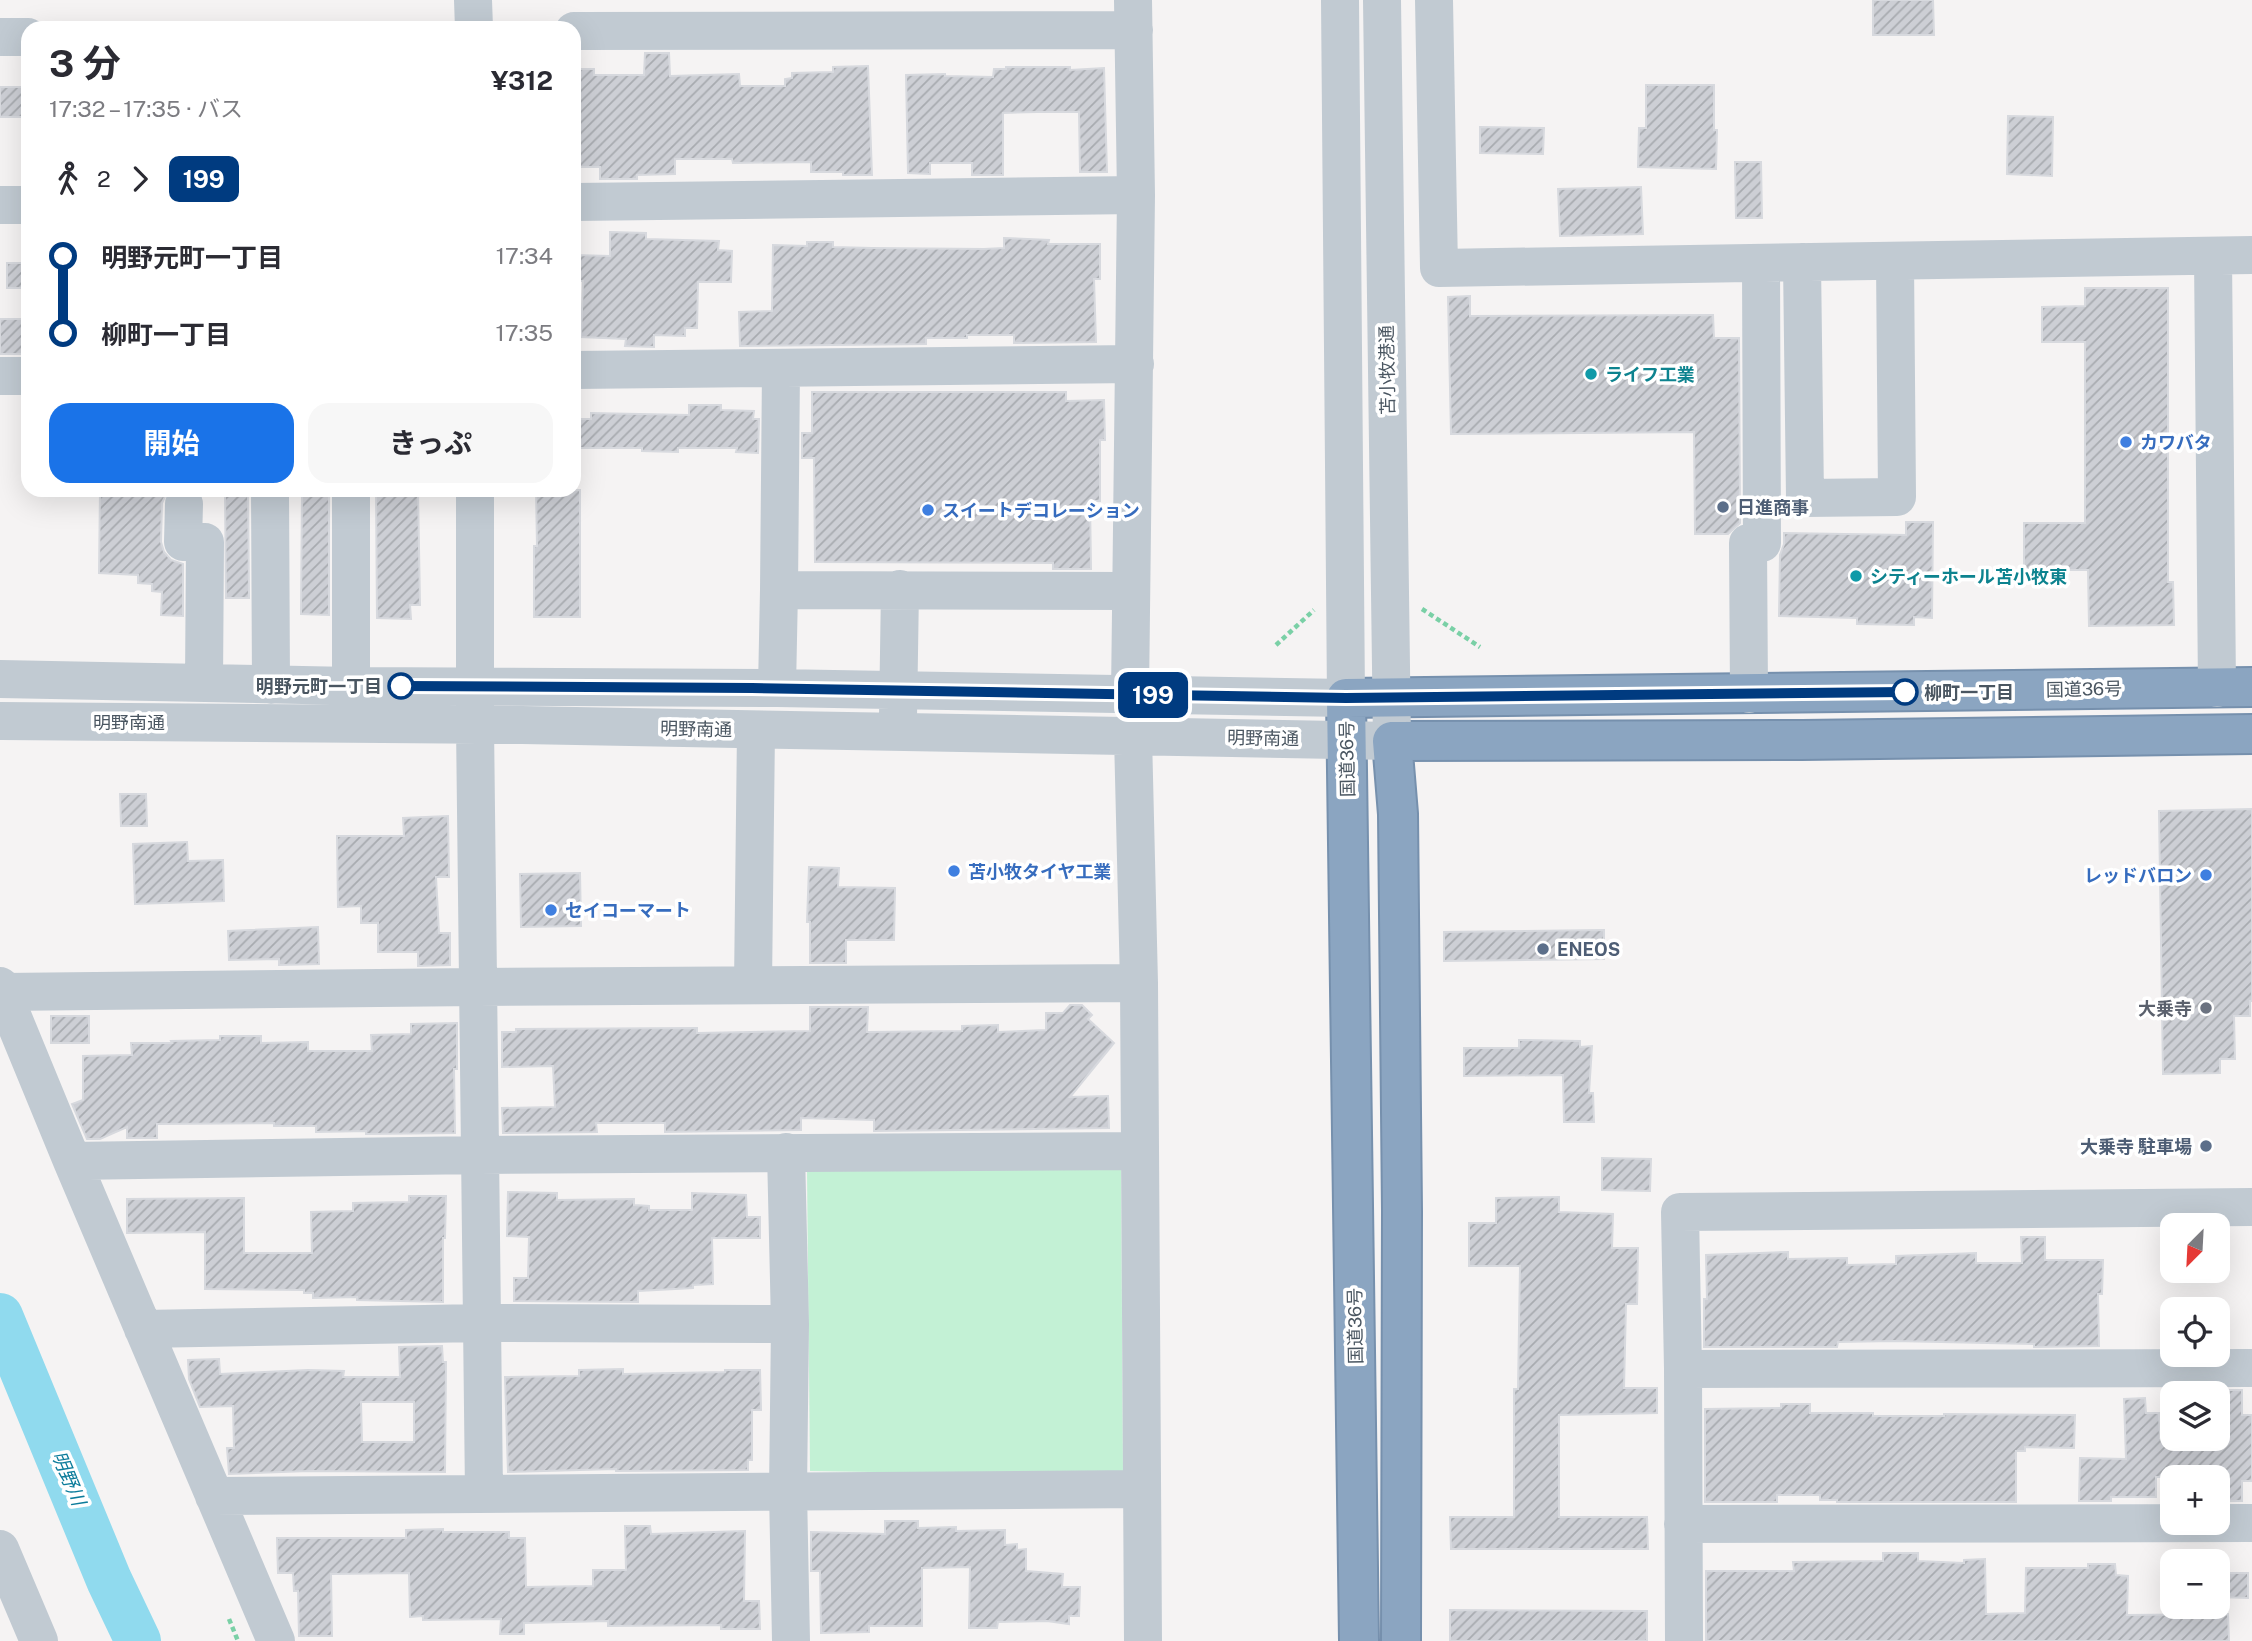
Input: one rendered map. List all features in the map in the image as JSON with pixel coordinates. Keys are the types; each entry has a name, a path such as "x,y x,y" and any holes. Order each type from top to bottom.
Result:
{"highway":[{"name":"国道36号","path":"1359,1641 1346,698 2235,688"},
{"path":"1401,1641 1402,1197 1398,814 1392,741 1802,740 2252,734"}],"street":[{"path":"473,0 474,21"},
{"path":"0,679 271,685 777,688 1346,698 1340,0"},
{"name":"苫小牧港通","path":"1382,0 1392,741"},
{"path":"1434,0 1439,268 2252,255"},
{"path":"581,32 1133,15 1136,195 1130,695"},
{"path":"0,37 21,37"},
{"path":"581,202 1136,195"},
{"path":"0,205 21,205"},
{"path":"2213,256 2235,688"},
{"path":"1802,262 1805,498 1897,497 1895,261"},
{"path":"1749,694 1748,542 1762,543 1761,263"},
{"path":"581,370 1135,364"},
{"path":"777,688 781,368"},
{"path":"0,376 21,376"},
{"path":"270,497 271,685"},
{"path":"351,497 351,686"},
{"path":"475,497 484,1493"},
{"path":"184,505 183,542 205,542 204,684"},
{"path":"898,733 900,589"},
{"path":"779,590 1131,591"},
{"name":"明野南通","path":"0,721 475,724 1392,741"},
{"path":"753,985 755,730"},
{"path":"1120,1641 1143,1641 1139,983 1133,736"},
{"path":"276,1641 1,989 1139,983"},
{"path":"72,1161 786,1152 1139,1151"},
{"path":"786,1152 790,1324 788,1491 791,1641"},
{"path":"1684,1641 1680,1212 2252,1207"},
{"path":"143,1329 481,1323 790,1324"},
{"path":"1683,1369 2252,1368"},
{"path":"214,1496 1142,1489"},
{"path":"1684,1524 2252,1523"},
{"path":"0,1549 39,1641"}],"green space":[{"path":"1121,1167 1123,1476 810,1471 807,1169"}],"building":[{"path":"1873,0 1933,0 1934,35 1873,35"},
{"path":"645,53 669,53 670,76 739,74 740,86 785,86 785,79 792,78 792,73 833,72 833,67 868,66 872,175 811,172 811,162 733,163 732,159 675,159 675,174 637,175 637,179 600,179 600,167 581,167 581,69 594,69 594,75 644,75"},
{"path":"1070,67 1070,70 1104,68 1107,172 1080,172 1079,112 1037,112 1003,113 1003,175 972,175 972,163 930,163 930,174 908,173 906,75 993,77 994,69"},
{"path":"1646,85 1714,85 1716,169 1638,167 1639,128 1646,128"},
{"path":"0,87 21,87 21,117 0,117"},
{"path":"2008,116 2053,117 2052,176 2007,174"},
{"path":"1480,127 1544,128 1543,154 1480,153"},
{"path":"1735,162 1761,162 1762,218 1736,218"},
{"path":"1641,187 1643,234 1560,236 1558,189"},
{"path":"610,232 646,233 646,239 719,241 718,250 732,251 731,282 698,282 697,328 685,328 685,336 654,335 654,347 625,346 626,339 581,337 581,255 610,256"},
{"path":"1004,238 1049,240 1048,244 1100,244 1100,279 1094,279 1096,342 1014,343 1014,335 967,335 967,338 926,338 926,344 740,346 739,312 772,311 773,245 807,246 807,242 833,242 833,247 984,249 1004,248"},
{"path":"7,263 21,263 21,288 7,288"},
{"path":"2085,288 2168,288 2168,582 2173,582 2174,625 2089,626 2088,570 2024,570 2024,523 2085,523 2085,342 2042,342 2042,307 2085,306"},
{"path":"1470,296 1470,316 1713,315 1714,338 1739,338 1740,523 1728,534 1695,534 1694,432 1451,434 1448,297"},
{"path":"0,319 21,319 21,354 0,354"},
{"name":"スイートデコレーション","path":"812,392 1066,392 1066,401 1104,400 1105,440 1100,440 1100,501 1090,501 1091,569 1053,569 1053,563 815,562 814,458 802,458 802,433 812,433"},
{"path":"689,405 721,405 721,410 754,411 753,419 759,419 758,453 736,452 737,448 678,448 678,452 642,451 642,448 581,448 581,419 591,419 591,413 689,415"},
{"path":"100,497 165,497 162,503 161,542 164,552 171,560 183,564 183,616 161,615 162,592 152,591 152,584 138,583 138,575 99,573"},
{"path":"225,497 248,497 249,598 226,598"},
{"path":"302,497 329,497 329,615 301,614"},
{"path":"376,497 418,497 420,605 410,605 411,619 377,618"},
{"path":"536,497 580,497 580,617 534,617 534,546 537,546"},
{"name":"シティーホール苫小牧東","path":"1906,522 1933,522 1932,618 1914,617 1914,625 1857,624 1857,618 1779,616 1780,555 1784,533 1906,535"},
{"path":"120,794 146,794 147,826 121,826"},
{"path":"2252,809 2250,1016 2234,1016 2235,1059 2220,1059 2220,1073 2163,1074 2159,811"},
{"path":"448,816 449,877 436,877 439,933 450,933 450,965 418,966 418,952 378,952 378,923 361,923 361,906 338,907 337,836 404,836 403,818"},
{"path":"187,842 188,861 223,860 224,901 135,904 133,844"},
{"path":"809,867 839,868 838,887 895,888 894,940 846,940 846,963 810,963 810,922 807,922"},
{"name":"セイコーマート","path":"580,873 581,926 521,927 520,874"},
{"path":"318,927 319,964 279,965 279,959 229,960 228,931"},
{"path":"1604,930 1604,959 1444,961 1444,932"},
{"path":"1070,1005 1082,1005 1092,1015 1088,1019 1114,1043 1070,1097 1108,1096 1109,1128 874,1131 874,1120 801,1118 801,1130 665,1132 665,1123 596,1123 597,1132 503,1133 502,1108 555,1107 553,1066 502,1067 502,1032 516,1032 516,1029 697,1028 697,1033 810,1031 810,1007 868,1007 867,1032 962,1031 962,1026 998,1025 998,1032 1046,1030 1046,1013 1063,1013"},
{"path":"51,1016 89,1016 89,1043 51,1043"},
{"path":"457,1023 457,1069 454,1069 455,1133 316,1132 316,1126 274,1126 274,1123 157,1124 157,1138 127,1138 127,1127 100,1139 87,1139 72,1104 83,1100 83,1056 132,1055 131,1043 220,1040 220,1036 261,1036 261,1043 308,1042 308,1051 372,1051 371,1035 411,1034 411,1024"},
{"path":"1519,1040 1580,1041 1580,1047 1592,1046 1589,1093 1593,1093 1594,1122 1564,1122 1563,1075 1464,1076 1464,1048 1519,1048"},
{"path":"1602,1158 1651,1159 1650,1191 1602,1190"},
{"path":"508,1192 557,1193 557,1200 634,1199 634,1205 649,1206 649,1210 692,1210 692,1193 746,1195 747,1217 760,1217 760,1238 712,1238 713,1284 693,1285 693,1288 638,1291 638,1302 514,1301 514,1278 528,1278 529,1237 507,1236"},
{"path":"409,1196 446,1196 443,1302 357,1300 357,1297 313,1298 313,1293 304,1293 304,1290 205,1289 205,1232 127,1233 127,1199 244,1198 244,1253 312,1253 311,1212 353,1211 353,1203 409,1202"},
{"path":"1559,1197 1559,1212 1613,1214 1612,1248 1638,1248 1637,1304 1626,1304 1624,1388 1657,1388 1657,1413 1559,1415 1559,1517 1647,1517 1648,1549 1451,1549 1450,1517 1514,1517 1514,1389 1518,1389 1520,1266 1469,1266 1469,1223 1496,1223 1496,1198"},
{"path":"2021,1237 2045,1237 2045,1260 2103,1260 2102,1294 2098,1294 2099,1346 2034,1347 2034,1344 1894,1341 1838,1342 1837,1347 1704,1347 1706,1255 1788,1252 1788,1259 1847,1258 1847,1265 1896,1264 1896,1256 1976,1253 1976,1263 2022,1263"},
{"path":"442,1346 443,1362 446,1362 445,1472 309,1471 229,1474 227,1448 234,1448 233,1406 200,1407 189,1379 188,1360 219,1359 220,1374 308,1370 344,1371 343,1377 400,1377 399,1347","holes":["361,1402 414,1402 414,1442 362,1442"]},
{"path":"623,1369 623,1374 760,1370 761,1410 752,1410 752,1460 748,1460 748,1470 508,1472 505,1377 579,1376 579,1370"},
{"path":"2230,1390 2242,1390 2242,1415 2252,1415 2252,1481 2242,1481 2242,1501 2230,1501 2230,1465 2160,1465 2160,1477 2156,1477 2156,1497 2111,1497 2111,1501 2079,1501 2080,1458 2126,1459 2124,1399 2145,1398 2146,1413 2159,1413 2160,1451 2230,1451"},
{"path":"1781,1404 1810,1404 1810,1413 1873,1413 1873,1416 2075,1415 2074,1448 2025,1447 2025,1451 2016,1451 2016,1502 1837,1502 1820,1500 1820,1495 1777,1495 1777,1502 1705,1502 1705,1409 1781,1408"},
{"path":"885,1521 918,1521 918,1528 956,1527 956,1531 1005,1530 1005,1545 1017,1544 1017,1550 1026,1549 1026,1571 1063,1574 1062,1587 1080,1587 1079,1616 1069,1616 1069,1624 1047,1621 998,1622 997,1628 969,1628 970,1567 922,1568 922,1626 869,1626 869,1632 821,1633 820,1571 811,1571 811,1532 885,1534"},
{"path":"625,1526 650,1526 651,1534 745,1531 744,1601 759,1601 760,1629 721,1629 721,1625 608,1626 608,1621 524,1623 524,1634 500,1634 501,1619 423,1620 423,1616 410,1617 409,1573 331,1574 332,1636 299,1636 298,1591 294,1591 293,1573 278,1573 277,1538 406,1538 406,1530 443,1529 443,1532 509,1532 509,1538 525,1538 526,1587 593,1586 593,1570 626,1570"},
{"path":"1883,1553 1918,1553 1918,1561 1964,1563 1964,1560 1985,1559 1986,1614 2025,1613 2026,1568 2088,1568 2088,1564 2115,1564 2116,1575 2128,1576 2127,1615 2160,1615 2160,1619 2228,1619 2229,1641 1706,1641 1706,1571 1794,1571 1793,1562 1883,1561"},
{"path":"2230,1573 2248,1573 2248,1598 2230,1597"},
{"path":"1450,1610 1647,1611 1647,1641 1450,1641"}],"waterway":[{"name":"明野川","path":"0,1316 109,1580 138,1641"}],"bus line":[{"name":"199","path":"401,686 752,688 1346,698 1905,692"}],"place":[{"name":"ライフ工業","path":"1591,374"},
{"name":"カワバタ","path":"2126,442"},
{"name":"日進商事","path":"1723,507"},
{"name":"スイートデコレーション","path":"928,510"},
{"name":"シティーホール苫小牧東","path":"1856,576"},
{"name":"明野元町一丁目","path":"401,686"},
{"name":"柳町一丁目","path":"1905,692"},
{"name":"苫小牧タイヤ工業","path":"954,871"},
{"name":"レッドバロン","path":"2206,875"},
{"name":"セイコーマート","path":"551,910"},
{"name":"ENEOS","path":"1543,949"},
{"name":"大乗寺","path":"2206,1008"},
{"name":"大乗寺 駐車場","path":"2206,1146"}]}
